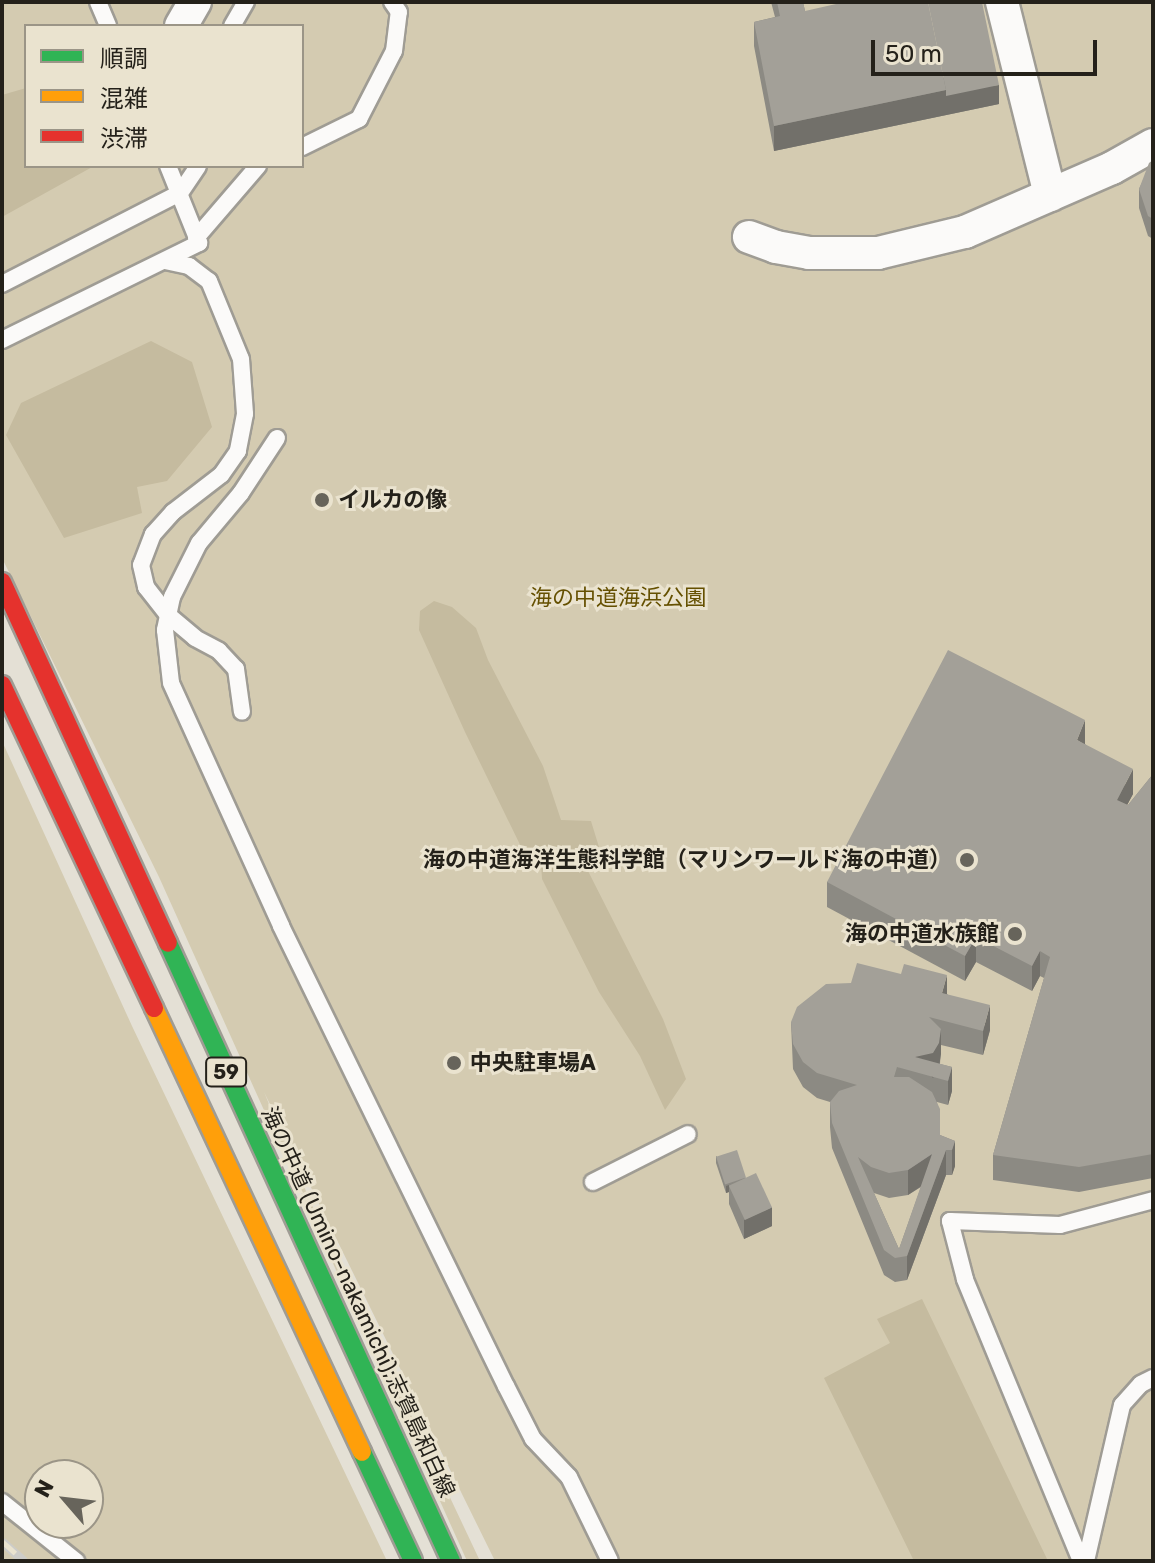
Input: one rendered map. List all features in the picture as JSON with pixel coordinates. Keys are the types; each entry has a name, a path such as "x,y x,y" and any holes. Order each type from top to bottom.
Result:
{"main road":[{"name":"海の中道 (Umino-nakamichi);志賀島和白線","path":"2,582 451,1561"},
{"name":"59","path":"2,685 413,1561"}],"street":[{"path":"182,24 195,2"},
{"path":"1002,2 1050,195"},
{"path":"749,237 776,247 809,253 878,253 965,232 1153,145"}],"lane":[{"path":"98,2 107,24"},
{"path":"233,24 246,2"},
{"path":"304,146 359,119 394,51 399,12 392,2"},
{"path":"169,168 198,240"},
{"path":"2,284 180,193 197,168"},
{"path":"2,340 165,261 198,240 256,168"},
{"path":"165,261 189,266 209,281 241,359 245,414 238,451 221,475 173,512 153,534 141,565 146,587 168,615 195,638 219,651 236,669 242,712"},
{"path":"277,438 241,493 199,543 168,615 165,630 171,683 281,926 506,1386 533,1439 569,1477 610,1561"},
{"path":"593,1182 688,1134"},
{"path":"1084,1561 965,1279 950,1221 1060,1225 1153,1200"},
{"path":"1084,1561 1122,1405 1141,1384 1153,1378"},
{"path":"2,1502 76,1561"}],"green space":[{"name":"海の中道海浜公園","path":"2,2 1153,2 1153,1561 495,1561 264,1092 311,1203 480,1561 467,1561 159,877 2,558"},
{"path":"2,741 132,1026 387,1561 2,1561"}],"shaded area":[{"path":"24,89 24,168 90,168 2,217 2,95"},
{"path":"151,341 192,362 212,427 167,481 137,487 142,513 64,538 6,435 21,403"},
{"path":"434,601 452,607 476,628 488,660 543,766 561,820 591,821 602,857 588,871 663,1019 686,1079 665,1110 640,1056 599,992 542,879 541,862 526,857 465,732 419,630 420,611"},
{"path":"922,1299 1048,1561 914,1561 824,1378 890,1343 877,1319"}],"building":[{"path":"777,2 803,2 805,11 845,2 928,2 946,90 774,126 754,22 780,16"},
{"path":"928,2 982,2 999,85 946,96"},
{"path":"1153,160 1153,219 1148,216 1139,189"},
{"name":"海の中道水族館","path":"948,650 1085,720 1077,740 1133,769 1117,800 1128,805 1153,774 1153,1154 1079,1167 993,1155 1050,957 1040,951 1032,966 976,937 965,956 827,882"},
{"path":"857,963 901,974 904,964 947,975 942,993 990,1005 983,1031 929,1017 941,1029 939,1043 933,1053 915,1057 952,1067 948,1081 897,1067 894,1077 909,1077 932,1092 940,1109 940,1135 955,1141 952,1150 946,1150 907,1256 895,1258 884,1250 832,1123 830,1102 839,1091 857,1085 817,1073 803,1062 793,1044 791,1022 797,1007 826,984 851,983","holes":["932,1154 899,1249 858,1157 871,1167 889,1173 908,1170"]},
{"path":"737,1150 746,1178 725,1184 716,1157"},
{"path":"756,1173 772,1207 745,1220 729,1186"}],"railway":[{"path":"2,1541 24,1561"}],"traffic: fast":[{"path":"168,943 451,1561"},
{"path":"362,1452 413,1561"}],"traffic: slow":[{"path":"154,1008 362,1452"}],"traffic: jam":[{"path":"2,582 168,943"},
{"path":"2,685 154,1008"}],"place":[{"name":"イルカの像","path":"322,500"},
{"name":"海の中道海洋生態科学館（マリンワールド海の中道）","path":"967,860"},
{"name":"海の中道水族館","path":"1015,934"},
{"name":"中央駐車場A","path":"454,1063"}]}
